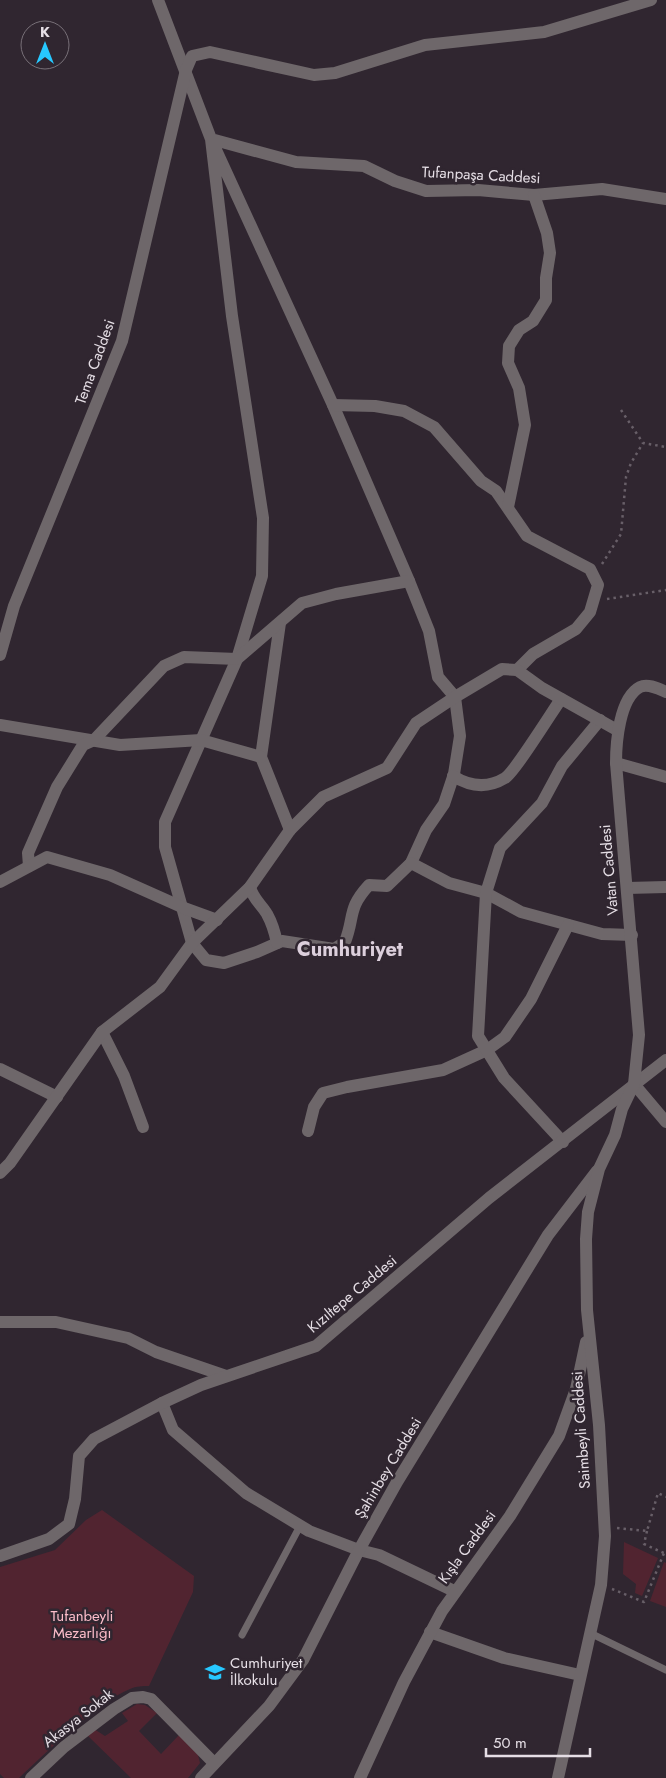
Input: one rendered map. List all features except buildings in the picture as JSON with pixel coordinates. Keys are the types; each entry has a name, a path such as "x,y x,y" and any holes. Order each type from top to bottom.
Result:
{"street":[{"path":"158,0 211,139 333,405 430,631 438,677 455,697 460,736 453,776 444,804 426,830 411,863 387,886 369,886 360,895 352,910 345,942 334,949 282,941 224,962 206,960 192,943 184,908 164,847 164,822 237,659 262,576 264,518 232,316 211,139"},
{"path":"186,70 192,56 210,52 314,75 335,73 425,45 544,32 651,0"},
{"name":"Tema Caddesi","path":"0,655 14,606 122,341 186,70"},
{"name":"Tufanpaşa Caddesi","path":"211,139 296,162 364,166 395,181 426,191 478,190 534,195 602,189 666,199"},
{"path":"508,507 525,425 519,388 508,364 509,346 519,330 533,321 546,300 546,278 550,253 547,233 534,195"},
{"path":"333,405 375,406 404,411 434,427 481,481 496,490 526,536 590,569 598,585 590,612 576,629 534,654 517,670"},
{"path":"29,866 28,854 58,787 83,745 94,740 164,666 184,657 237,659 302,603 336,594 409,581"},
{"path":"280,623 262,757 290,830"},
{"path":"0,1174 10,1164 102,1032 160,987 192,943 250,887 290,830 323,797 387,768 416,723 502,669 517,670 561,699 617,730"},
{"name":"Vatan Caddesi","path":"634,1084 639,1035 616,763 617,730 632,695 640,687 649,686 666,692"},
{"path":"453,776 479,785 487,785 507,778 561,699"},
{"path":"563,1142 504,1078 478,1036 486,893 500,848 542,803 562,766 600,720"},
{"path":"0,725 120,745 201,740 262,757"},
{"path":"616,763 666,777"},
{"path":"0,882 47,857 110,875 184,908 217,920"},
{"path":"411,863 449,883 486,893 521,912 602,934 632,935"},
{"path":"250,887 252,896 266,913 274,928 277,944"},
{"path":"627,888 647,889 666,887"},
{"path":"308,1131 314,1107 323,1093 443,1070 487,1050 505,1037 532,999 568,925"},
{"path":"102,1032 124,1076 143,1127"},
{"name":"Kızıltepe Caddesi","path":"0,1556 49,1539 69,1524 80,1456 86,1446 94,1439 162,1403 226,1376 263,1366 316,1346 474,1211 666,1060"},
{"path":"0,1068 57,1097"},
{"path":"634,1084 666,1122"},
{"name":"Saimbeyli Caddesi","path":"558,1778 601,1585 604,1560 599,1425 585,1276 588,1212 599,1169 616,1135 622,1109 634,1084"},
{"name":"Şahinbey Caddesi","path":"201,1778 214,1762 269,1706 303,1660 359,1550 397,1482 548,1235 599,1169"},
{"path":"0,1322 56,1322 128,1338 156,1352 226,1376"},
{"name":"Kışla Caddesi","path":"360,1778 404,1682 430,1632 454,1591 510,1516 534,1478 544,1456 559,1436 576,1389 589,1331"},
{"path":"162,1403 173,1430 246,1493 300,1526 359,1550 379,1555 454,1591"},
{"path":"430,1632 504,1658 580,1675"},
{"name":"Akasya Sokak","path":"31,1778 82,1732 126,1701 137,1697 151,1699 214,1762"}],"lane":[{"path":"242,1635 300,1526"},
{"path":"590,1633 666,1670"}],"path":[{"path":"622,410 643,443 666,447"},
{"path":"594,577 621,534 626,477 630,463 643,443"},
{"path":"594,601 666,590"},
{"path":"601,1585 644,1602 665,1554 644,1544 658,1493 666,1497"},
{"path":"604,1527 647,1531"}],"green space":[{"name":"Tufanbeyli Mezarlığı","path":"102,1510 194,1576 193,1592 149,1686 130,1689 102,1705 72,1729 19,1778 4,1778 0,1774 0,1567 55,1550 86,1520"},
{"path":"624,1542 658,1558 642,1596 635,1593 636,1584 623,1574"},
{"path":"664,1562 666,1563 666,1607 650,1601"},
{"path":"137,1704 145,1705 157,1713 139,1731 161,1754 179,1735 198,1755 200,1763 188,1778 131,1778 87,1735 94,1729 105,1736 128,1721 122,1713"}],"place":[{"name":"Cumhuriyet İlkokulu","path":"215,1672"}],"district":[{"name":"Cumhuriyet","path":"350,949"}]}
